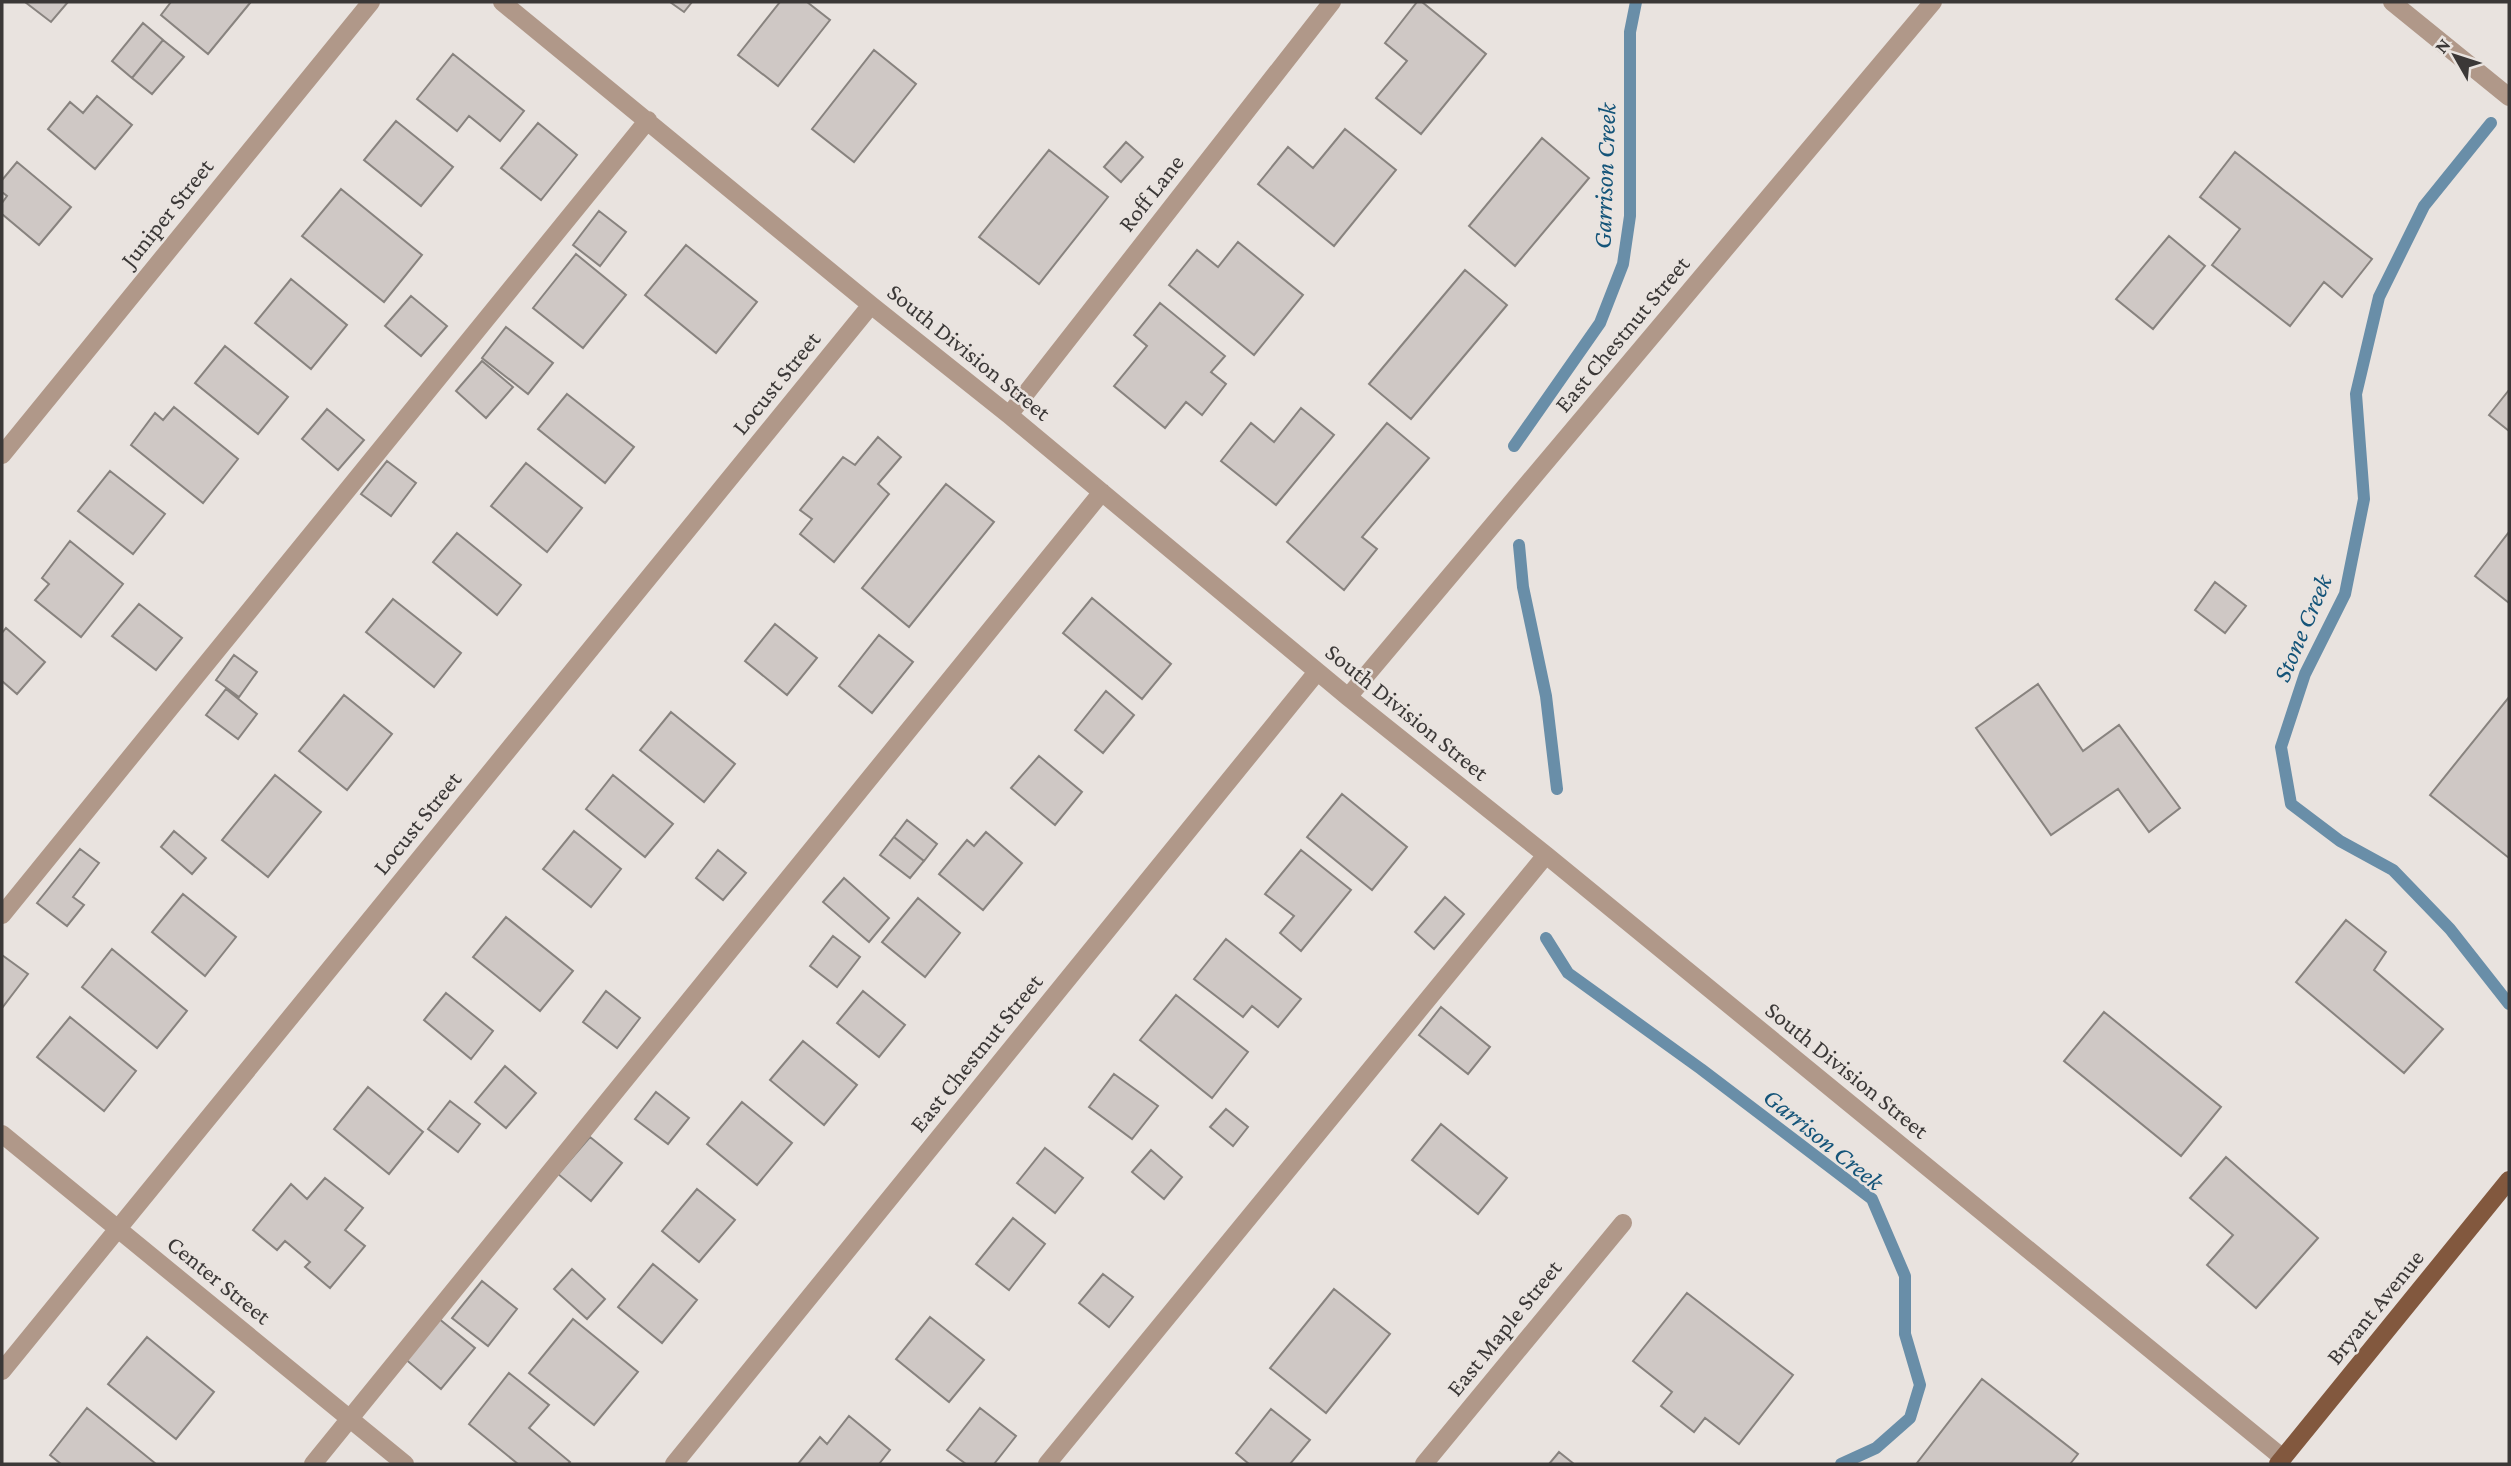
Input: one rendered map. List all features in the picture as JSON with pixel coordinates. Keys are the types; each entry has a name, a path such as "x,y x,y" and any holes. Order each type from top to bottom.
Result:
{"main road":[{"name":"Bryant Avenue","path":"2281,1461 2509,1180"}],"street":[{"name":"Juniper Street","path":"2,455 371,2"},
{"name":"South Division Street","path":"502,2 1009,415 1317,672 1546,855 2281,1461"},
{"name":"Roff Lane","path":"1009,415 1332,2"},
{"name":"East Chestnut Street","path":"1348,697 1933,2"},
{"path":"2392,2 2509,97"},
{"path":"2,915 648,120"},
{"name":"Locust Street","path":"2,1371 871,305"},
{"path":"313,1464 1102,492"},
{"name":"East Chestnut Street","path":"674,1464 1317,672"},
{"path":"1047,1464 1546,855"},
{"name":"Center Street","path":"2,1134 405,1464"},
{"name":"East Maple Street","path":"1424,1464 1623,1223"}],"building":[{"path":"25,2 68,2 51,22"},
{"path":"171,2 250,3 208,54 161,15"},
{"path":"670,2 692,2 684,12"},
{"path":"780,2 807,2 830,20 778,86 738,55"},
{"path":"1417,2 1422,2 1486,54 1421,134 1376,98 1407,61 1385,43"},
{"path":"143,23 163,40 132,78 112,61"},
{"path":"163,40 184,57 152,94 132,78"},
{"path":"874,50 916,84 854,162 812,129"},
{"path":"453,54 524,111 500,141 469,116 457,131 417,99"},
{"path":"97,96 132,125 95,169 48,129 70,102 83,113"},
{"path":"396,121 453,167 421,206 364,160"},
{"path":"538,123 577,155 541,200 501,168"},
{"path":"1345,129 1396,170 1334,246 1258,184 1288,147 1313,168"},
{"path":"1542,138 1589,178 1515,266 1469,226"},
{"path":"1126,142 1143,157 1121,182 1104,167"},
{"path":"1049,150 1108,197 1039,284 979,237"},
{"path":"2235,152 2372,259 2342,297 2324,282 2290,326 2212,265 2240,229 2200,197"},
{"path":"17,162 71,207 39,245 2,214 2,203 7,196 2,192 2,180"},
{"path":"341,189 422,255 384,302 302,236"},
{"path":"599,211 626,232 600,266 573,245"},
{"path":"2169,236 2205,266 2153,329 2116,299"},
{"path":"1238,242 1303,295 1254,355 1169,285 1197,250 1218,267"},
{"path":"686,245 757,302 716,353 645,295"},
{"path":"576,254 626,295 583,348 533,308"},
{"path":"1465,270 1507,305 1411,419 1369,384"},
{"path":"291,279 347,325 311,369 255,323"},
{"path":"411,296 447,326 421,356 385,326"},
{"path":"1160,303 1225,356 1211,372 1226,384 1202,415 1186,402 1165,428 1114,386 1147,346 1134,335"},
{"path":"506,327 553,363 528,394 482,358"},
{"path":"225,346 288,397 258,434 195,383"},
{"path":"482,361 513,387 486,418 456,391"},
{"path":"2509,390 2509,431 2489,415"},
{"path":"567,394 634,447 605,483 538,429"},
{"path":"174,407 238,459 203,503 131,445 155,413 163,420"},
{"path":"1301,408 1334,435 1276,505 1221,461 1251,423 1274,442"},
{"path":"327,409 364,440 338,470 302,439"},
{"path":"1387,423 1429,458 1362,537 1377,549 1344,590 1287,542"},
{"path":"878,437 901,457 878,484 889,494 834,562 800,534 812,519 800,510 843,457 855,465"},
{"path":"387,461 416,483 391,516 361,494"},
{"path":"526,463 582,508 547,552 491,506"},
{"path":"110,471 165,514 133,554 78,511"},
{"path":"946,484 994,522 909,627 862,588"},
{"path":"2509,532 2509,603 2475,576"},
{"path":"457,533 521,585 497,615 433,562"},
{"path":"70,541 123,584 81,637 35,600 49,584 42,578"},
{"path":"2215,582 2246,606 2225,633 2195,610"},
{"path":"1092,598 1171,664 1142,699 1063,633"},
{"path":"393,599 461,653 434,687 366,632"},
{"path":"139,604 182,638 156,670 112,636"},
{"path":"775,624 817,658 787,695 745,661"},
{"path":"6,628 45,662 17,694 2,681 2,633"},
{"path":"879,635 913,662 872,713 839,686"},
{"path":"234,655 257,672 239,697 216,680"},
{"path":"2038,684 2083,751 2119,725 2180,808 2149,832 2118,789 2051,835 1976,728"},
{"path":"226,689 257,714 238,739 206,715"},
{"path":"1106,691 1134,715 1103,753 1075,730"},
{"path":"344,695 392,734 347,790 299,751"},
{"path":"2509,697 2509,858 2430,795"},
{"path":"671,712 735,764 704,802 640,750"},
{"path":"1039,756 1082,792 1055,825 1011,788"},
{"path":"275,775 321,812 268,877 222,840"},
{"path":"613,775 673,824 645,857 586,809"},
{"path":"1342,794 1407,847 1372,890 1307,837"},
{"path":"907,820 937,844 924,861 894,837"},
{"path":"174,831 206,858 192,874 161,847"},
{"path":"574,831 621,869 591,907 543,869"},
{"path":"986,832 1022,863 983,910 939,874 967,840 974,846"},
{"path":"894,837 924,861 910,878 880,855"},
{"path":"80,849 99,863 73,897 84,905 67,926 37,903"},
{"path":"718,850 746,873 723,900 696,878"},
{"path":"1301,850 1351,890 1301,951 1280,933 1294,916 1265,894"},
{"path":"844,878 889,918 869,942 823,902"},
{"path":"183,894 236,937 205,976 152,932"},
{"path":"1445,897 1464,914 1434,949 1415,932"},
{"path":"918,898 960,933 925,977 882,942"},
{"path":"506,917 573,971 540,1011 473,957"},
{"path":"2346,920 2386,952 2374,970 2443,1029 2404,1073 2296,982"},
{"path":"833,936 860,957 837,987 810,966"},
{"path":"1226,939 1301,999 1278,1027 1252,1006 1243,1017 1194,979"},
{"path":"112,949 187,1011 157,1048 82,987"},
{"path":"2,955 28,974 2,1008"},
{"path":"606,991 640,1018 617,1048 583,1022"},
{"path":"863,991 905,1025 879,1057 837,1023"},
{"path":"446,993 493,1031 471,1059 424,1020"},
{"path":"1176,995 1248,1052 1212,1098 1140,1040"},
{"path":"1441,1007 1490,1047 1468,1074 1419,1035"},
{"path":"2104,1012 2221,1107 2181,1156 2064,1061"},
{"path":"70,1017 136,1071 104,1111 37,1057"},
{"path":"803,1041 857,1085 824,1125 770,1080"},
{"path":"505,1066 536,1093 506,1128 475,1102"},
{"path":"1114,1074 1158,1106 1132,1139 1089,1107"},
{"path":"368,1087 423,1132 389,1174 334,1129"},
{"path":"656,1092 689,1118 668,1144 635,1119"},
{"path":"450,1101 480,1124 458,1152 428,1129"},
{"path":"742,1102 792,1143 757,1185 707,1144"},
{"path":"1226,1109 1248,1127 1233,1146 1210,1127"},
{"path":"1441,1124 1507,1178 1478,1214 1412,1160"},
{"path":"590,1137 622,1163 591,1201 558,1174"},
{"path":"1045,1148 1083,1178 1055,1213 1017,1183"},
{"path":"1151,1150 1182,1177 1164,1199 1132,1172"},
{"path":"2226,1157 2318,1238 2256,1308 2207,1265 2233,1235 2190,1198"},
{"path":"325,1178 363,1208 345,1230 365,1246 330,1288 305,1267 310,1262 285,1241 277,1250 253,1230 291,1184 307,1199"},
{"path":"697,1189 735,1220 699,1262 662,1231"},
{"path":"1013,1218 1045,1244 1009,1290 976,1264"},
{"path":"653,1264 697,1300 662,1343 618,1307"},
{"path":"572,1269 605,1299 587,1319 554,1289"},
{"path":"1103,1274 1133,1297 1109,1327 1079,1303"},
{"path":"482,1281 517,1309 488,1346 452,1318"},
{"path":"1334,1289 1390,1334 1326,1413 1270,1368"},
{"path":"1687,1293 1793,1375 1739,1444 1705,1418 1694,1432 1661,1406 1672,1392 1633,1361"},
{"path":"930,1317 984,1360 949,1402 896,1359"},
{"path":"438,1318 475,1348 441,1389 404,1358"},
{"path":"573,1319 638,1372 594,1425 529,1373"},
{"path":"147,1337 214,1392 176,1439 108,1384"},
{"path":"509,1373 549,1405 529,1428 570,1462 568,1464 518,1464 469,1424"},
{"path":"1982,1379 2078,1454 2070,1464 1917,1463"},
{"path":"87,1408 156,1464 61,1464 50,1455"},
{"path":"980,1408 1016,1436 994,1464 966,1464 947,1450"},
{"path":"1271,1409 1310,1440 1290,1464 1249,1464 1236,1453"},
{"path":"849,1416 890,1450 879,1464 798,1464 820,1437 827,1444"},
{"path":"1559,1452 1574,1464 1549,1464"}],"waterway":[{"name":"Garrison Creek","path":"1514,446 1600,323 1623,264 1630,216 1630,32 1636,2"},
{"name":"Stone Creek","path":"2491,123 2424,206 2379,297 2356,394 2364,499 2345,594 2305,674 2281,747 2291,804 2340,841 2393,870 2450,929 2509,1004"},
{"name":"Garrison Creek","path":"1519,545 1523,587 1546,696 1557,789"},
{"name":"Garrison Creek","path":"1546,938 1568,973 1701,1069 1872,1199 1905,1276 1905,1334 1920,1385 1910,1418 1876,1448 1841,1464"}]}
